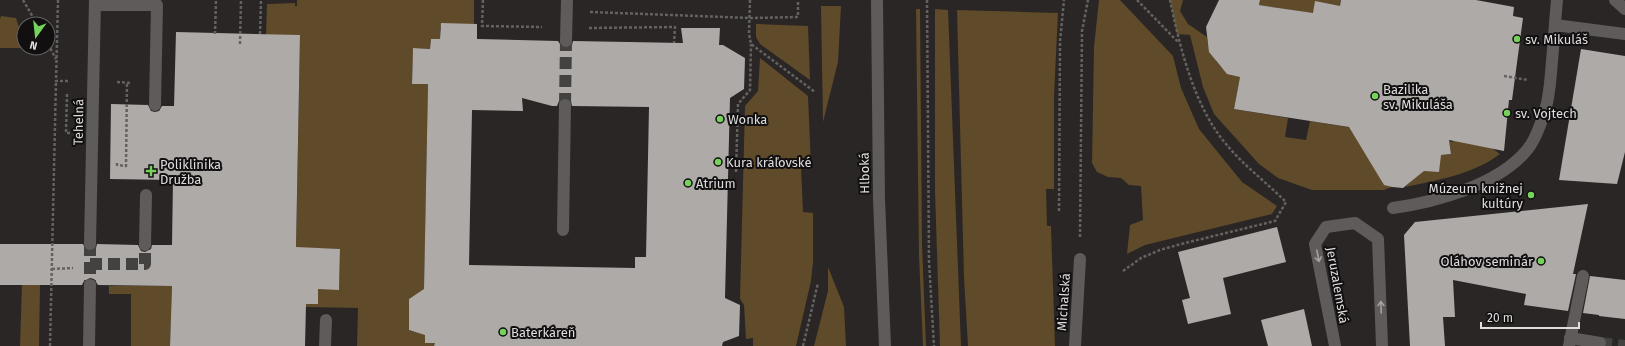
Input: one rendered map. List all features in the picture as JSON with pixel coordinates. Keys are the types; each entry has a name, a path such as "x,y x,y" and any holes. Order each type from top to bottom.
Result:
{"street":[{"name":"Hlboká","path":"877,0 879,199 885,346"},
{"path":"1393,208 1426,202 1471,186 1501,172 1527,149 1540,123 1547,103 1557,0"},
{"path":"1615,0 1625,9"},
{"path":"95,2 157,6 155,105"},
{"name":"Tehelná","path":"90,244 95,2"},
{"path":"564,8 566,41"},
{"path":"1555,25 1625,34"},
{"path":"563,230 565,105"},
{"path":"146,195 146,245"},
{"name":"Jeruzalemská","path":"1335,346 1316,244 1326,227 1355,223 1378,239 1382,346"},
{"name":"Michalská","path":"1075,346 1080,259"},
{"path":"1582,276 1569,342 1600,343"},
{"path":"89,346 90,285"},
{"path":"325,346 326,320"}],"path":[{"path":"23,0 32,16"},
{"path":"215,34 216,0"},
{"path":"240,44 241,0"},
{"path":"260,34 261,0"},
{"path":"483,0 482,26 557,28 564,8 750,18 798,18 798,0"},
{"path":"736,172 738,104 750,90 750,0"},
{"path":"927,0 929,261 934,346"},
{"path":"1058,211 1060,41 1064,0"},
{"path":"1080,259 1082,31 1088,0"},
{"path":"1137,0 1179,44"},
{"path":"1123,271 1141,258 1160,250 1275,221 1286,202 1226,145 1202,107 1179,44 1170,0"},
{"path":"588,28 675,28 674,43"},
{"path":"751,44 815,92"},
{"path":"50,346 56,81"},
{"path":"117,158 117,165 126,166 127,83"},
{"path":"52,269 73,268"},
{"path":"803,346 818,282"}],"shaded area":[{"path":"297,0 474,0 474,25 442,25 440,28 440,39 431,39 430,49 413,48 412,84 428,84 424,296 414,296 410,298 409,327 410,331 425,332 425,342 435,343 434,346 357,346 358,308 306,307 306,304 318,304 318,296 306,289 339,289 340,249 306,248 296,250 300,35 266,35 267,4 295,3 295,6 297,6"},
{"path":"1099,0 1120,0 1173,56 1181,88 1199,129 1242,182 1277,206 1272,214 1145,245 1127,254 1130,225 1143,220 1141,186 1129,185 1121,178 1108,177 1097,172 1092,163 1094,47"},
{"path":"1170,0 1183,0 1180,11 1188,24 1207,37 1208,44 1220,43 1225,52 1216,61 1221,67 1240,77 1234,109 1288,118 1285,137 1306,140 1310,121 1385,133 1377,170 1383,184 1392,187 1384,190 1312,190 1278,178 1259,164 1214,114 1203,87 1190,35 1177,34"},
{"path":"1260,0 1341,0 1338,18 1259,5"},
{"path":"821,6 841,6 838,62 823,122"},
{"path":"916,9 920,9 922,245 926,346 923,346 919,256"},
{"path":"935,9 948,10 961,346 940,346 935,191"},
{"path":"957,10 1058,13 1054,96 1054,189 1046,189 1047,226 1051,226 1055,346 968,346 964,278"},
{"path":"1,16 16,18 16,48 0,48"},
{"path":"756,24 808,26 810,80 760,44 756,37"},
{"path":"760,58 808,96 811,166 801,167 803,212 813,213 813,262 811,281 796,346 753,346 753,338 746,339 744,305 740,299 745,106 758,91"},
{"path":"1455,132 1493,149 1500,154 1466,172 1405,187 1421,173 1424,153 1443,155 1451,154 1449,141 1453,142"},
{"path":"828,267 844,307 846,346 814,346 828,291"},
{"path":"22,284 40,285 39,346 20,346"},
{"path":"109,286 172,286 170,346 131,346 131,294 109,294"}],"building":[{"name":"Bazilika sv. Mikuláša","path":"1219,0 1260,0 1259,5 1313,13 1315,1 1340,6 1341,0 1476,0 1514,7 1513,16 1523,18 1512,100 1509,100 1504,151 1449,140 1451,154 1441,155 1439,172 1424,171 1403,188 1392,187 1384,185 1349,127 1234,109 1240,77 1227,74 1209,52 1206,27"},
{"name":"Atrium","path":"441,23 477,24 477,39 558,41 562,47 566,48 572,45 573,41 683,43 681,28 720,28 719,45 723,45 745,58 744,89 730,98 725,298 740,305 739,336 723,342 722,346 434,346 435,343 425,343 425,335 409,330 409,299 424,289 428,84 412,84 413,48 430,49 431,39 440,39","holes":["522,98 557,106 559,101 566,98 571,101 572,106 649,107 646,257 635,257 635,268 469,265 472,110 523,111"]},
{"name":"Poliklinika Družba","path":"176,32 300,35 296,247 340,249 339,290 318,289 318,304 306,304 305,346 170,346 172,286 98,285 94,279 90,278 84,281 82,285 0,285 0,244 83,244 86,250 90,251 96,248 97,244 138,245 141,251 145,252 151,249 152,245 172,245 173,180 110,179 111,104 148,105 151,111 155,112 159,111 162,106 174,106"},
{"path":"1581,49 1625,56 1625,152 1617,184 1559,180"},
{"path":"1588,204 1573,274 1576,274 1568,311 1524,305 1526,294 1453,280 1455,317 1443,317 1445,346 1410,346 1404,235 1415,222"},
{"path":"1277,227 1286,262 1223,278 1231,314 1188,324 1182,300 1190,298 1178,252"},
{"path":"1590,276 1625,280 1625,319 1583,313"},
{"path":"1304,309 1312,346 1268,346 1261,320"}],"tunnel":[{"path":"565,105 566,41"},
{"path":"90,244 90,285"},
{"path":"90,264 145,264 145,245"},
{"path":"1600,343 1625,346"}],"place":[{"name":"sv. Mikuláš","path":"1517,39"},
{"name":"Bazilika sv. Mikuláša","path":"1375,96"},
{"name":"sv. Vojtech","path":"1507,113"},
{"name":"Wonka","path":"720,119"},
{"name":"Kura kráľovské","path":"718,162"},
{"name":"Poliklinika Družba","path":"151,171"},
{"name":"Atrium","path":"688,183"},
{"name":"Múzeum knižnej kultúry","path":"1531,195"},
{"name":"Oláhov seminár","path":"1541,261"},
{"name":"Baterkáreň","path":"503,332"}]}
